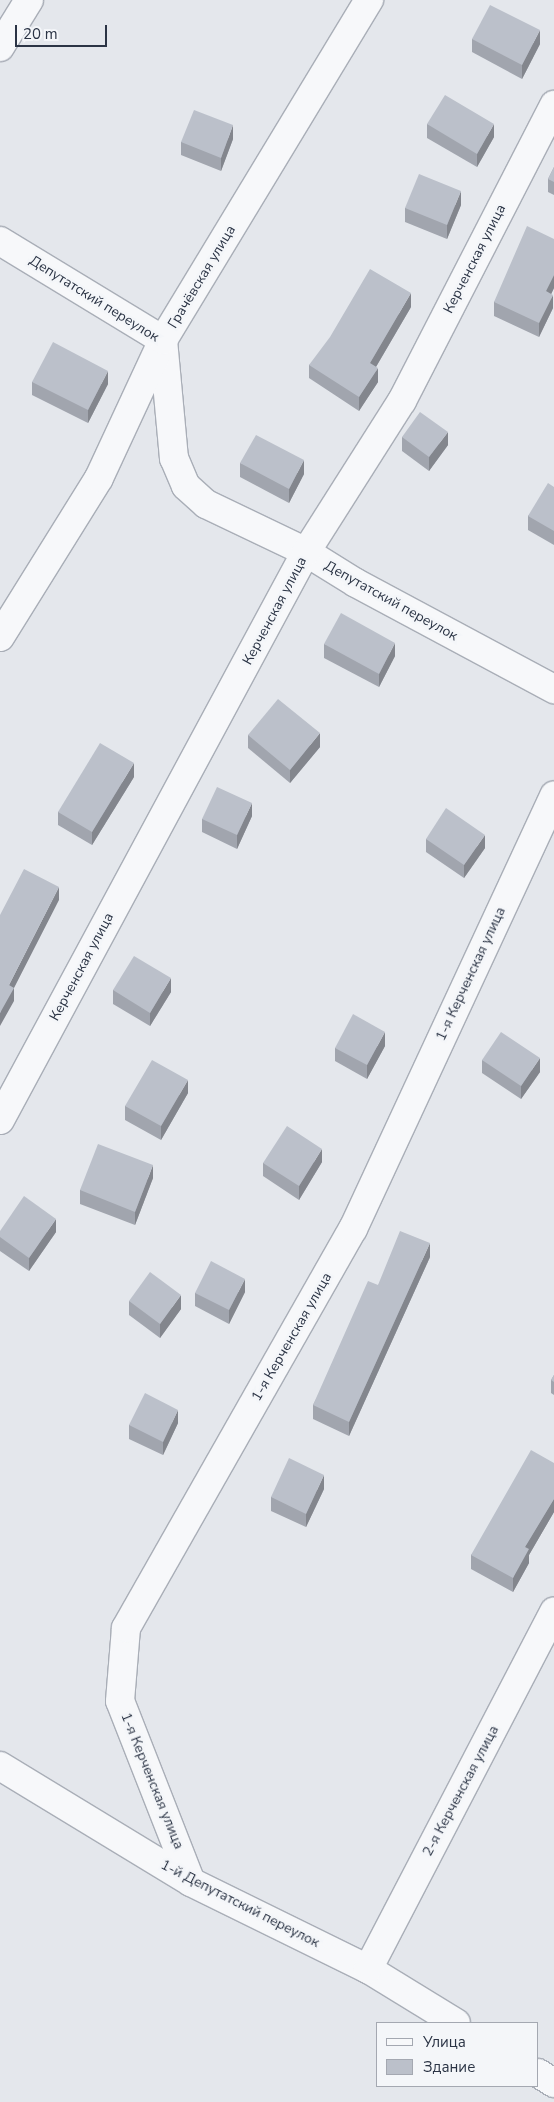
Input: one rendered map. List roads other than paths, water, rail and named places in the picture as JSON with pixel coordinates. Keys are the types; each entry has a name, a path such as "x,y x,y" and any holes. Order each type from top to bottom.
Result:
{"street":[{"path":"0,47 29,0"},
{"name":"Грачёвская улица","path":"0,637 99,478 163,340 369,0"},
{"name":"Керченская улица","path":"0,1120 306,552 402,400 554,105"},
{"name":"Депутатский переулок","path":"0,242 163,340 174,458 186,486 206,504 306,552 356,583 554,689"},
{"name":"1-я Керченская улица","path":"192,1882 120,1701 126,1628 353,1229 554,795"},
{"name":"2-я Керченская улица","path":"368,1969 554,1612"},
{"name":"1-й Депутатский переулок","path":"0,1766 192,1882 368,1969 454,2022"},
{"path":"539,2074 554,2083"}]}
